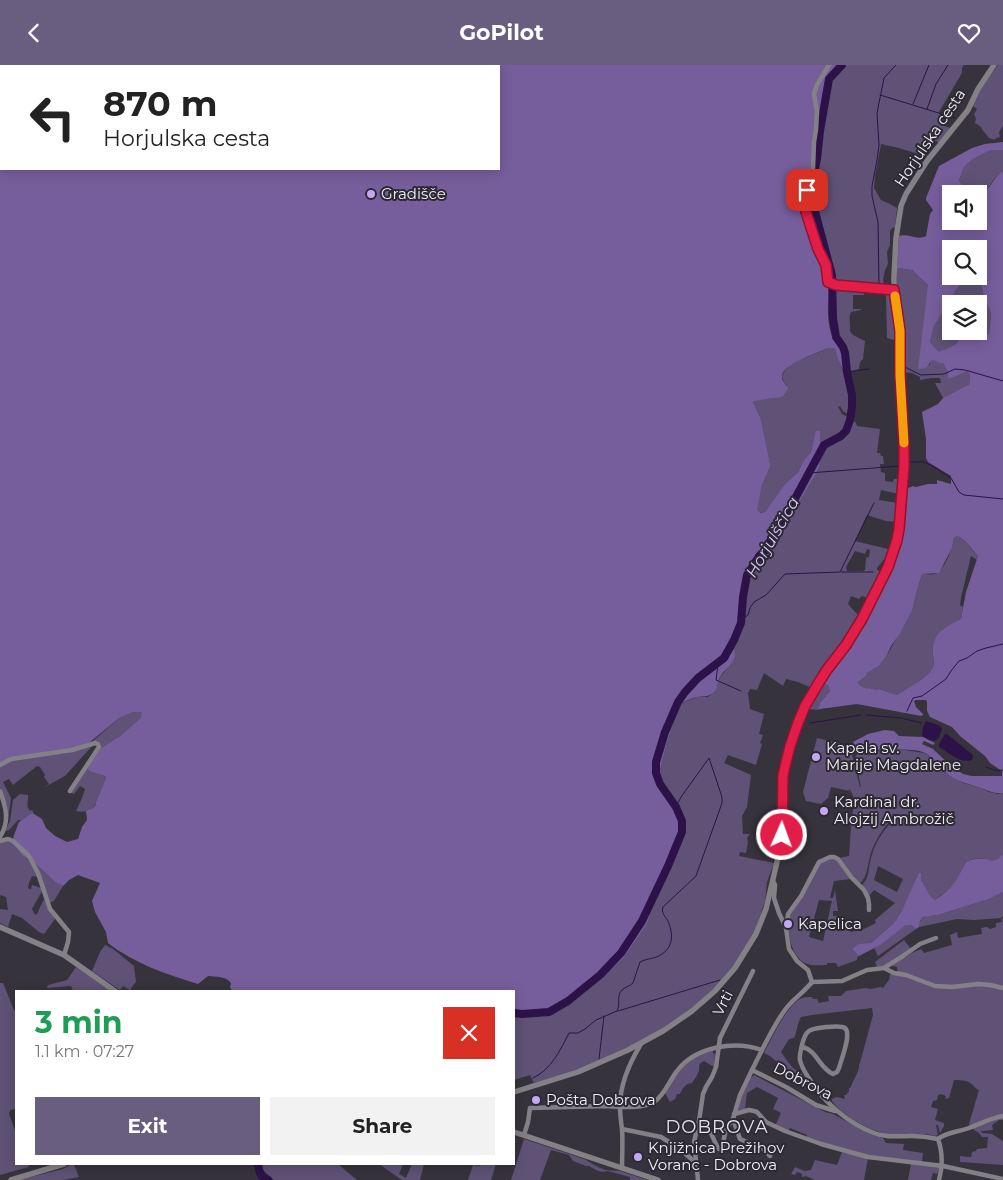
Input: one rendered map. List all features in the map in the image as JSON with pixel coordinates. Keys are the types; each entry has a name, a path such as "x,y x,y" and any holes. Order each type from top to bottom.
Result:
{"street":[{"path":"829,65 814,94 817,112 813,169 805,200 811,231 826,265 828,282 836,285 894,290"},
{"name":"Horjulska cesta","path":"515,1092 578,1072 641,1044 663,1031 710,996 726,979 756,934 766,909 780,849 783,775 792,738 801,714 814,690 846,645 870,605 888,567 897,540 904,467 900,331 894,290 899,214 904,199 927,161 968,110 978,89 994,65"},
{"path":"0,765 12,759 72,750 95,743 98,744 99,747 70,791"},
{"path":"0,791 6,821 5,829 0,837"},
{"path":"0,841 8,839 13,841 29,856 38,873 50,909 69,932 64,955"},
{"path":"786,928 788,914 801,897 820,862 830,857 838,859 864,890 868,898 869,910"},
{"path":"772,879 774,898 786,928 789,949 797,961 808,970 812,982 842,981 867,971 884,968 920,944 936,937"},
{"path":"0,927 64,955 114,990"},
{"path":"884,968 894,973 914,977 935,987 978,984 1003,988"},
{"name":"Vrti","path":"719,1047 720,1038 753,971"},
{"name":"Dobrova","path":"812,982 802,994 788,1005 752,1070 816,1105 835,1111"},
{"path":"802,1047 811,1051 827,1071 833,1074 839,1068 847,1039 848,1034 844,1027 838,1026 809,1030 806,1033 802,1047 800,1062 816,1089 835,1111 868,1131 884,1136 922,1136 938,1139"},
{"path":"622,1168 621,1092 635,1053 641,1044"},
{"path":"524,1135 530,1108 633,1107 652,1104 659,1099 681,1065 699,1053 719,1047 739,1046 762,1050"},
{"path":"698,1180 694,1142 700,1121 703,1094 716,1067 719,1047"},
{"path":"700,1121 707,1125 719,1149 722,1149 726,1128 734,1117 740,1095 752,1070"},
{"path":"734,1117 749,1110 754,1111 775,1127 821,1145 876,1158 943,1166 1003,1179"},
{"path":"938,1139 942,1135 969,1128 994,1117 1003,1116"},
{"path":"734,1117 740,1139 764,1149 770,1156"},
{"path":"622,1129 661,1137 680,1149 696,1163"},
{"path":"515,1131 658,1180"},
{"path":"938,1139 943,1166 939,1180"},
{"path":"11,1180 61,1165"}],"shaded area":[{"path":"500,65 849,65 838,73 825,88 822,95 824,122 821,137 821,153 813,189 815,205 834,267 835,276 834,282 831,281 828,320 832,335 843,351 844,372 835,349 828,348 800,360 783,373 782,378 788,389 783,396 753,402 761,419 770,463 762,485 757,510 761,513 765,512 784,485 798,472 804,460 811,452 817,430 820,431 820,464 769,556 766,560 759,560 750,574 744,603 744,626 732,642 735,655 731,664 719,679 717,688 709,695 686,701 670,711 670,734 659,775 667,792 678,807 684,828 673,860 650,909 647,924 624,958 601,979 571,997 560,1009 542,1015 515,1015 515,990 232,990 231,983 224,978 208,976 198,984 140,963 108,943 106,932 95,912 92,901 100,883 78,875 63,886 55,882 30,859 23,856 13,839 19,822 30,814 34,814 42,819 46,828 55,836 67,842 78,839 82,827 87,820 86,811 95,806 106,778 90,771 88,769 89,765 101,748 120,736 141,718 142,712 133,712 118,719 90,742 71,749 0,763 0,170 500,170"},
{"path":"849,65 964,65 962,73 939,112 943,126 951,128 938,144 935,141 926,153 927,156 929,155 928,157 881,144 874,188 881,200 897,208 895,227 890,232 890,245 887,252 888,264 883,280 884,284 881,287 865,283 862,286 834,282 832,257 814,199 813,182 821,153 821,137 824,122 822,95 825,88 838,73"},
{"path":"998,65 1003,65 1003,126 999,132 1000,137 995,140 989,138 981,127 975,123 974,114 977,109 973,106 982,87"},
{"path":"1003,142 1003,150 991,150 973,159 964,167 959,180 963,185 942,185 942,230 987,230 987,189 1003,171 1003,793 992,792 953,778 931,757 922,752 898,749 890,751 884,747 876,751 854,744 853,742 868,734 885,730 894,731 899,736 923,737 935,743 933,745 924,741 922,744 933,749 963,774 971,776 1002,776 1002,771 990,763 985,756 952,727 930,717 927,711 926,700 914,701 916,707 923,714 921,716 857,704 818,710 820,703 830,691 828,685 824,683 864,622 895,559 904,490 913,486 937,484 937,480 951,484 951,476 928,462 926,458 926,439 922,412 938,404 943,398 969,385 970,375 967,371 949,379 943,363 934,360 926,368 918,369 928,285 912,270 897,268 899,236 906,235 920,238 926,236 930,214 933,210 926,198 939,166 972,148","holes":["957,536 964,540 978,556 966,592 961,619 941,631 934,640 934,663 932,669 921,680 897,695 879,689 862,687 858,682 867,673 879,666 886,657 912,611 922,574 939,573 952,548 954,538"]},
{"path":"991,150 1003,150 1003,171 987,189 987,185 963,185 959,180 964,167 973,159"},
{"path":"897,268 912,270 928,285 929,366 934,359 943,363 948,373 967,371 970,375 968,387 943,398 935,383 941,383 940,378 920,380 920,377 912,373 903,372 902,331 897,296"},
{"path":"960,285 982,285 983,295 954,295"},
{"path":"835,289 864,293 864,295 853,295 853,309 861,310 851,312 850,331 853,335 865,341 863,359 860,362 859,369 852,371 848,369 846,351 838,337 836,328 834,311"},
{"path":"880,290 891,292 897,327 897,355 894,353 894,340 887,338 886,296"},
{"path":"987,304 991,314 989,333 987,335"},
{"path":"942,315 942,340 960,340 951,348 938,351 930,342 934,326"},
{"path":"828,348 835,349 851,394 849,415 840,406 838,407 842,414 848,417 843,429 837,435 820,444 820,431 817,430 811,452 804,460 798,472 784,485 765,512 759,512 756,510 770,463 761,419 753,402 754,400 773,398 787,385 782,376 790,366"},
{"path":"852,419 857,426 880,429 877,453 883,456 884,464 880,464 881,472 885,473 885,481 893,482 894,479 900,479 899,494 881,490 879,500 898,503 897,522 886,521 867,515 855,541 892,550 890,555 877,568 877,570 883,573 870,599 862,596 859,599 851,596 848,604 858,615 856,624 843,646 812,688 786,679 783,686 764,673 757,690 750,689 748,693 750,709 764,714 759,734 763,735 760,743 762,744 756,765 728,755 724,763 751,775 747,807 742,816 743,834 750,834 747,838 746,853 740,852 739,856 774,863 767,882 765,901 756,929 739,959 715,988 682,1015 646,1039 575,1071 534,1083 530,1075 515,1080 515,1015 542,1015 560,1009 571,997 601,979 624,958 647,924 650,909 665,877 678,807 667,792 659,775 670,734 670,711 687,701 697,697 708,697 714,692 720,677 734,658 732,641 740,634 744,623 745,595 750,574 759,560 764,560 769,556 820,461 822,451 828,444 845,434","holes":["867,549 870,550 869,557 866,558 865,570 847,571 846,567 855,551 865,554"]},
{"path":"957,536 966,542 978,556 977,560 971,556 970,558 960,605 963,607 961,620 941,632 934,641 934,663 932,669 921,680 897,695 879,689 869,688 868,690 862,687 858,682 867,673 879,666 886,657 912,611 922,574 935,574 942,569 950,553 954,538"},
{"path":"824,683 828,684 830,691 820,703 818,710 809,709 817,691"},
{"path":"133,712 142,712 142,718 120,736 101,748 98,741 93,741 118,719"},
{"path":"926,721 942,728 939,737 935,741 922,736"},
{"path":"945,734 973,755 972,760 964,761 939,747"},
{"path":"817,738 850,746 860,787 855,758 858,752 856,749 852,750 851,746 854,744 878,751 884,747 888,750 898,749 924,753 932,758 944,772 963,783 989,792 1003,793 1003,854 999,859 992,862 979,858 966,862 958,880 935,900 930,896 921,880 920,873 894,923 871,943 852,949 859,956 857,960 838,967 836,963 827,963 827,965 807,964 796,955 793,949 789,928 789,914 819,865 823,862 828,859 836,859 851,879 834,881 830,898 833,898 835,890 838,911 833,911 833,916 839,916 840,925 850,925 851,932 860,931 876,923 875,920 895,903 874,890 869,896 862,885 868,875 875,847 890,824 889,822 875,843 865,877 860,883 852,877 839,858 849,856 850,825 855,801 850,789 850,791 831,787 828,798 821,804 806,801 803,792","holes":["878,866 903,879 897,892 874,880","819,900 832,901 823,941 809,937"]},
{"path":"93,745 65,776 43,788 49,784 40,767 37,766 13,785 9,779 3,782 11,798 8,819 0,787 0,767 10,761 66,753"},
{"path":"87,766 106,778 94,807 82,812 76,811 85,789 80,786 74,794 71,792"},
{"path":"20,794 28,795 28,807 34,814 18,820 9,830 5,831 10,821 13,800"},
{"path":"0,842 15,842 18,850 30,859 38,877 32,876 28,888 31,889 32,885 41,888 42,891 32,909 35,915 37,914 44,899 55,919 44,934 22,918 12,914 8,927 0,923 0,909 8,910 6,897 0,895"},
{"path":"1003,854 1003,892 989,899 938,915 923,917 919,927 916,929 911,925 906,925 880,945 859,956 852,949 859,944 871,943 894,923 919,873 921,873 921,880 935,900 954,883 966,862 979,859 992,861 998,859"},
{"path":"36,865 55,882 63,886 54,901 49,903"},
{"path":"1003,892 1003,916 1001,918 957,919 919,927 921,919 925,917 938,915 989,899"},
{"path":"1003,918 1003,987 997,985 940,986 898,972 897,967 892,965 921,949 924,953 952,945 950,935 957,932 958,938 982,934 981,928 987,927 990,929 996,927 996,923 1002,922 1001,919"},
{"path":"906,925 911,925 916,929 878,956 874,948"},
{"path":"904,940 911,949 886,966 877,967 875,962"},
{"path":"105,945 134,966 136,982 131,990 123,986 120,990 92,971"},
{"path":"76,967 110,990 73,990 71,986 47,988 48,985 67,980"},
{"path":"890,974 904,976 932,986 978,985 1003,989 1003,1114 970,1127 969,1124 979,1090 969,1082 962,1080 954,1080 949,1098 945,1099 946,1096 941,1094 938,1095 937,1100 933,1101 931,1107 938,1109 935,1120 944,1123 940,1133 938,1125 936,1125 938,1135 935,1136 927,1134 885,1134 863,1125 842,1112 832,1099 836,1097 845,1099 844,1095 846,1095 851,1087 859,1067 873,1015 872,1008 801,1017 794,1038 789,1039 781,1052 793,1068 801,1073 809,1085 807,1086 764,1053 785,1015 800,999 812,997 817,999 819,1003 829,1001 828,996 841,996 846,991 883,988 889,980"},
{"path":"0,983 3,983 15,1011 15,1109 10,1110 9,1114 15,1130 15,1165 28,1165 29,1167 0,1175"},
{"path":"713,1050 715,1054 714,1067 704,1061 700,1063 698,1074 691,1084 685,1086 680,1094 677,1094 675,1099 670,1102 665,1093 681,1068 693,1058"},
{"path":"754,1075 868,1133 883,1138 886,1143 904,1144 903,1150 923,1153 922,1162 868,1156 836,1148 790,1128 788,1131 775,1126 781,1113 773,1109 778,1098 757,1087 747,1093 745,1109 738,1110 747,1082"},
{"path":"1003,1117 1003,1120 999,1120 992,1125 993,1130 981,1131 982,1133 992,1134 1003,1141 1003,1165 960,1162 960,1156 971,1157 972,1152 977,1149 987,1148 988,1137 982,1137 974,1128"},
{"path":"524,1139 584,1159 605,1170 620,1171 647,1180 630,1180 630,1177 608,1171 602,1172 573,1161 569,1155 551,1150 540,1180 511,1180"},
{"path":"842,1152 868,1158 864,1180 815,1180 806,1176 802,1177 802,1174 797,1172 795,1175 791,1174 795,1167 805,1171 811,1170 815,1160 837,1165"},
{"path":"911,1164 940,1167 937,1174 933,1173 931,1180 908,1180"},
{"path":"74,1165 79,1177 63,1180 19,1180"},
{"path":"261,1165 339,1165 357,1180 274,1180 262,1169"},
{"path":"380,1165 403,1165 399,1174 406,1178 412,1165 424,1165 420,1180 402,1180"},
{"path":"473,1165 496,1165 491,1180 468,1180"}],"waterway":[{"name":"Horjulščica","path":"515,1013 549,1012 568,1001 600,975 621,953 642,921 682,832 682,821 676,807 660,784 656,773 656,762 665,732 678,702 685,692 698,678 724,658 741,623 747,575 760,555 766,550 774,532 784,519 824,445 841,436 846,431 850,420 852,395 845,353 836,337 833,318 832,275 810,193 829,79 842,65"},
{"path":"879,285 878,222 872,196 879,145 877,113 884,78 896,65"},
{"path":"913,104 929,65"},
{"path":"927,109 936,84 948,65"},
{"path":"880,95 955,118"},
{"path":"832,287 877,292"},
{"path":"905,367 921,375 944,374 955,369 1003,381"},
{"path":"847,372 869,369"},
{"path":"908,462 924,462 932,466 951,478 959,492 964,495 1003,499"},
{"path":"809,473 900,466"},
{"path":"741,620 748,615 754,602 766,595 785,574 840,572 874,503"},
{"path":"841,572 873,572"},
{"path":"907,711 913,698 922,696 946,679 959,661 977,651 1003,644"},
{"path":"718,664 716,680 741,691"},
{"path":"810,723 861,715"},
{"path":"866,715 901,718 922,723"},
{"path":"533,1078 550,1064 569,1033 578,1033 596,1020 617,1011 620,992 633,983 640,962 660,956 669,947 671,930 663,913 663,907 696,876 722,803 722,797 709,758 676,807"},
{"path":"986,767 997,771 1003,770"},
{"path":"618,1011 720,980"},
{"path":"599,1059 604,1016"},
{"name":"Horjulščica","path":"258,1165 261,1176 268,1180"}],"slow traffic":[{"path":"895,296 900,331 900,375 904,443"}],"place":[{"name":"Gradišče","path":"371,194"},
{"name":"Kapela sv. Marije Magdalene","path":"816,757"},
{"name":"Kardinal dr. Alojzij Ambrožič","path":"824,811"},
{"name":"Kapelica","path":"788,924"},
{"name":"Pošta Dobrova","path":"536,1100"},
{"name":"Knjižnica Prežihov Voranc - Dobrova","path":"638,1157"}],"district":[{"name":"DOBROVA","path":"717,1127"}],"route":[{"path":"782,835 783,775 790,746 805,706 826,671 846,645 862,619 891,559 899,529 904,467 900,331 894,290 844,286 828,282 826,265 811,231 806,212 805,200 807,190"}]}
